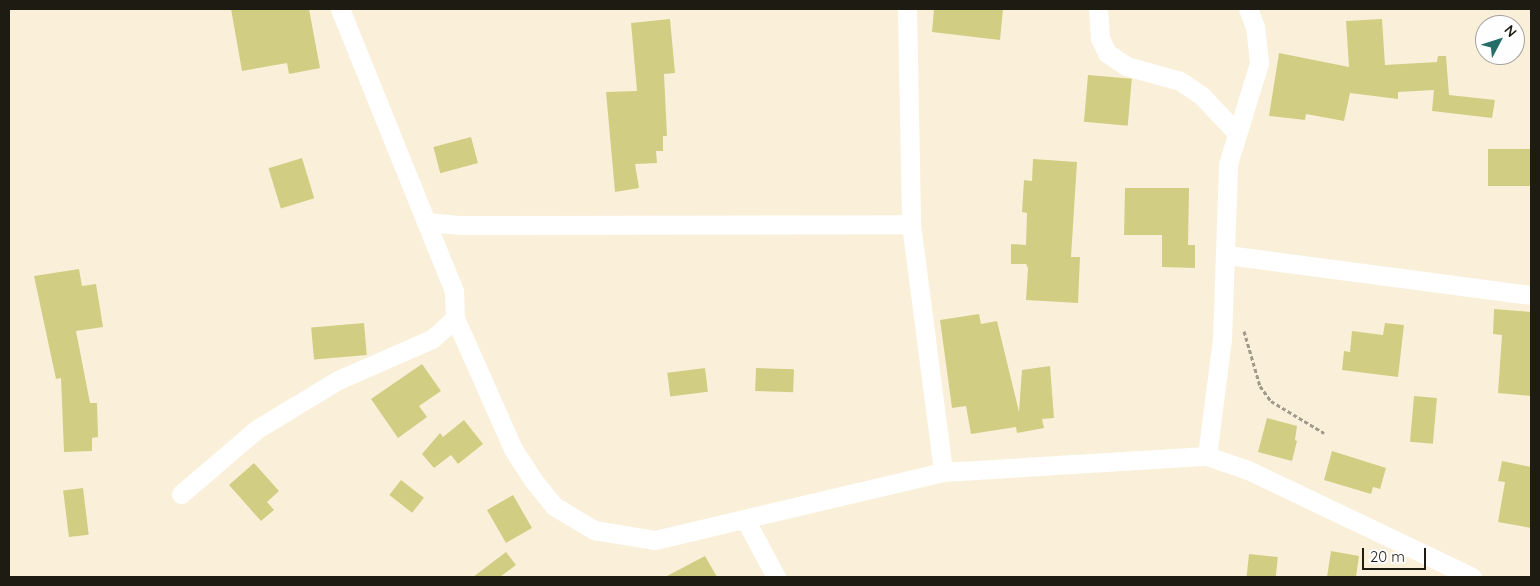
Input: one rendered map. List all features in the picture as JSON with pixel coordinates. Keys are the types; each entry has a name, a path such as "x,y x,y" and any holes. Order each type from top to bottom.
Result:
{"street":[{"path":"340,9 454,292 455,318 512,449 554,506 594,530 655,540 746,521 942,472 1207,456 1248,470 1472,577"},
{"path":"908,9 911,224 942,472"},
{"path":"1098,9 1100,38 1106,53 1126,66 1180,81 1201,95 1236,132"},
{"path":"1207,456 1222,339 1227,255 1228,164 1236,132 1260,63 1256,35 1248,9"},
{"path":"426,222 459,225 911,224"},
{"path":"438,250 459,225"},
{"path":"1227,255 1531,295"},
{"path":"181,494 257,429 338,380 432,339 455,318"},
{"path":"746,521 776,577"}],"path":[{"path":"1243,327 1260,386 1271,401 1324,432"}],"building":[{"path":"231,9 309,9 320,68 289,74 287,63 242,71"},
{"path":"934,9 1003,9 1000,40 932,32"},
{"path":"670,19 675,73 664,74 667,136 663,136 663,151 656,151 657,163 635,164 639,188 615,192 606,92 637,91 631,23"},
{"path":"1382,19 1385,65 1437,62 1438,56 1446,56 1449,95 1495,100 1492,118 1432,111 1434,90 1398,92 1398,99 1350,93 1344,121 1306,114 1305,120 1269,116 1279,53 1349,67 1346,21"},
{"path":"1088,75 1132,79 1128,126 1084,122"},
{"path":"471,137 478,163 440,173 433,147"},
{"path":"1488,149 1531,149 1531,186 1488,186"},
{"path":"302,158 314,198 281,208 269,168"},
{"path":"1033,159 1077,162 1071,257 1080,257 1078,303 1026,300 1028,268 1026,264 1011,264 1011,244 1026,245 1027,213 1022,212 1024,180 1032,181"},
{"path":"1125,188 1189,188 1188,245 1195,245 1195,268 1162,267 1162,235 1124,235"},
{"path":"79,269 82,286 96,284 103,327 76,331 90,403 97,403 98,437 92,438 92,451 64,452 61,378 56,379 34,276"},
{"path":"1494,309 1531,312 1531,396 1498,393 1502,335 1493,334"},
{"path":"979,314 981,324 997,321 1019,412 1022,370 1050,366 1054,418 1042,419 1044,428 1017,433 1016,427 971,434 966,406 952,408 940,320"},
{"path":"364,323 367,355 314,359 311,328"},
{"path":"1385,323 1404,325 1398,377 1342,370 1344,351 1350,352 1352,331 1383,335"},
{"path":"422,364 441,391 419,406 427,417 398,438 371,399"},
{"path":"705,368 708,392 670,396 667,373"},
{"path":"756,368 794,369 793,392 755,391"},
{"path":"1414,396 1437,398 1433,444 1410,442"},
{"path":"1267,418 1297,426 1295,440 1297,441 1292,461 1258,452"},
{"path":"464,420 483,444 458,464 451,455 434,468 422,454 440,433 443,437"},
{"path":"1332,451 1386,468 1380,489 1373,487 1371,494 1324,480"},
{"path":"1502,461 1531,467 1531,528 1498,522 1505,482 1498,481"},
{"path":"254,463 279,491 267,502 274,510 261,521 229,485"},
{"path":"401,480 424,498 412,513 389,495"},
{"path":"83,488 89,535 69,537 63,490"},
{"path":"513,495 532,528 506,543 487,510"},
{"path":"1331,551 1359,556 1356,577 1327,577"},
{"path":"506,552 516,565 500,577 473,577"},
{"path":"1249,554 1278,557 1276,577 1247,577"},
{"path":"705,556 717,577 665,577"}]}
